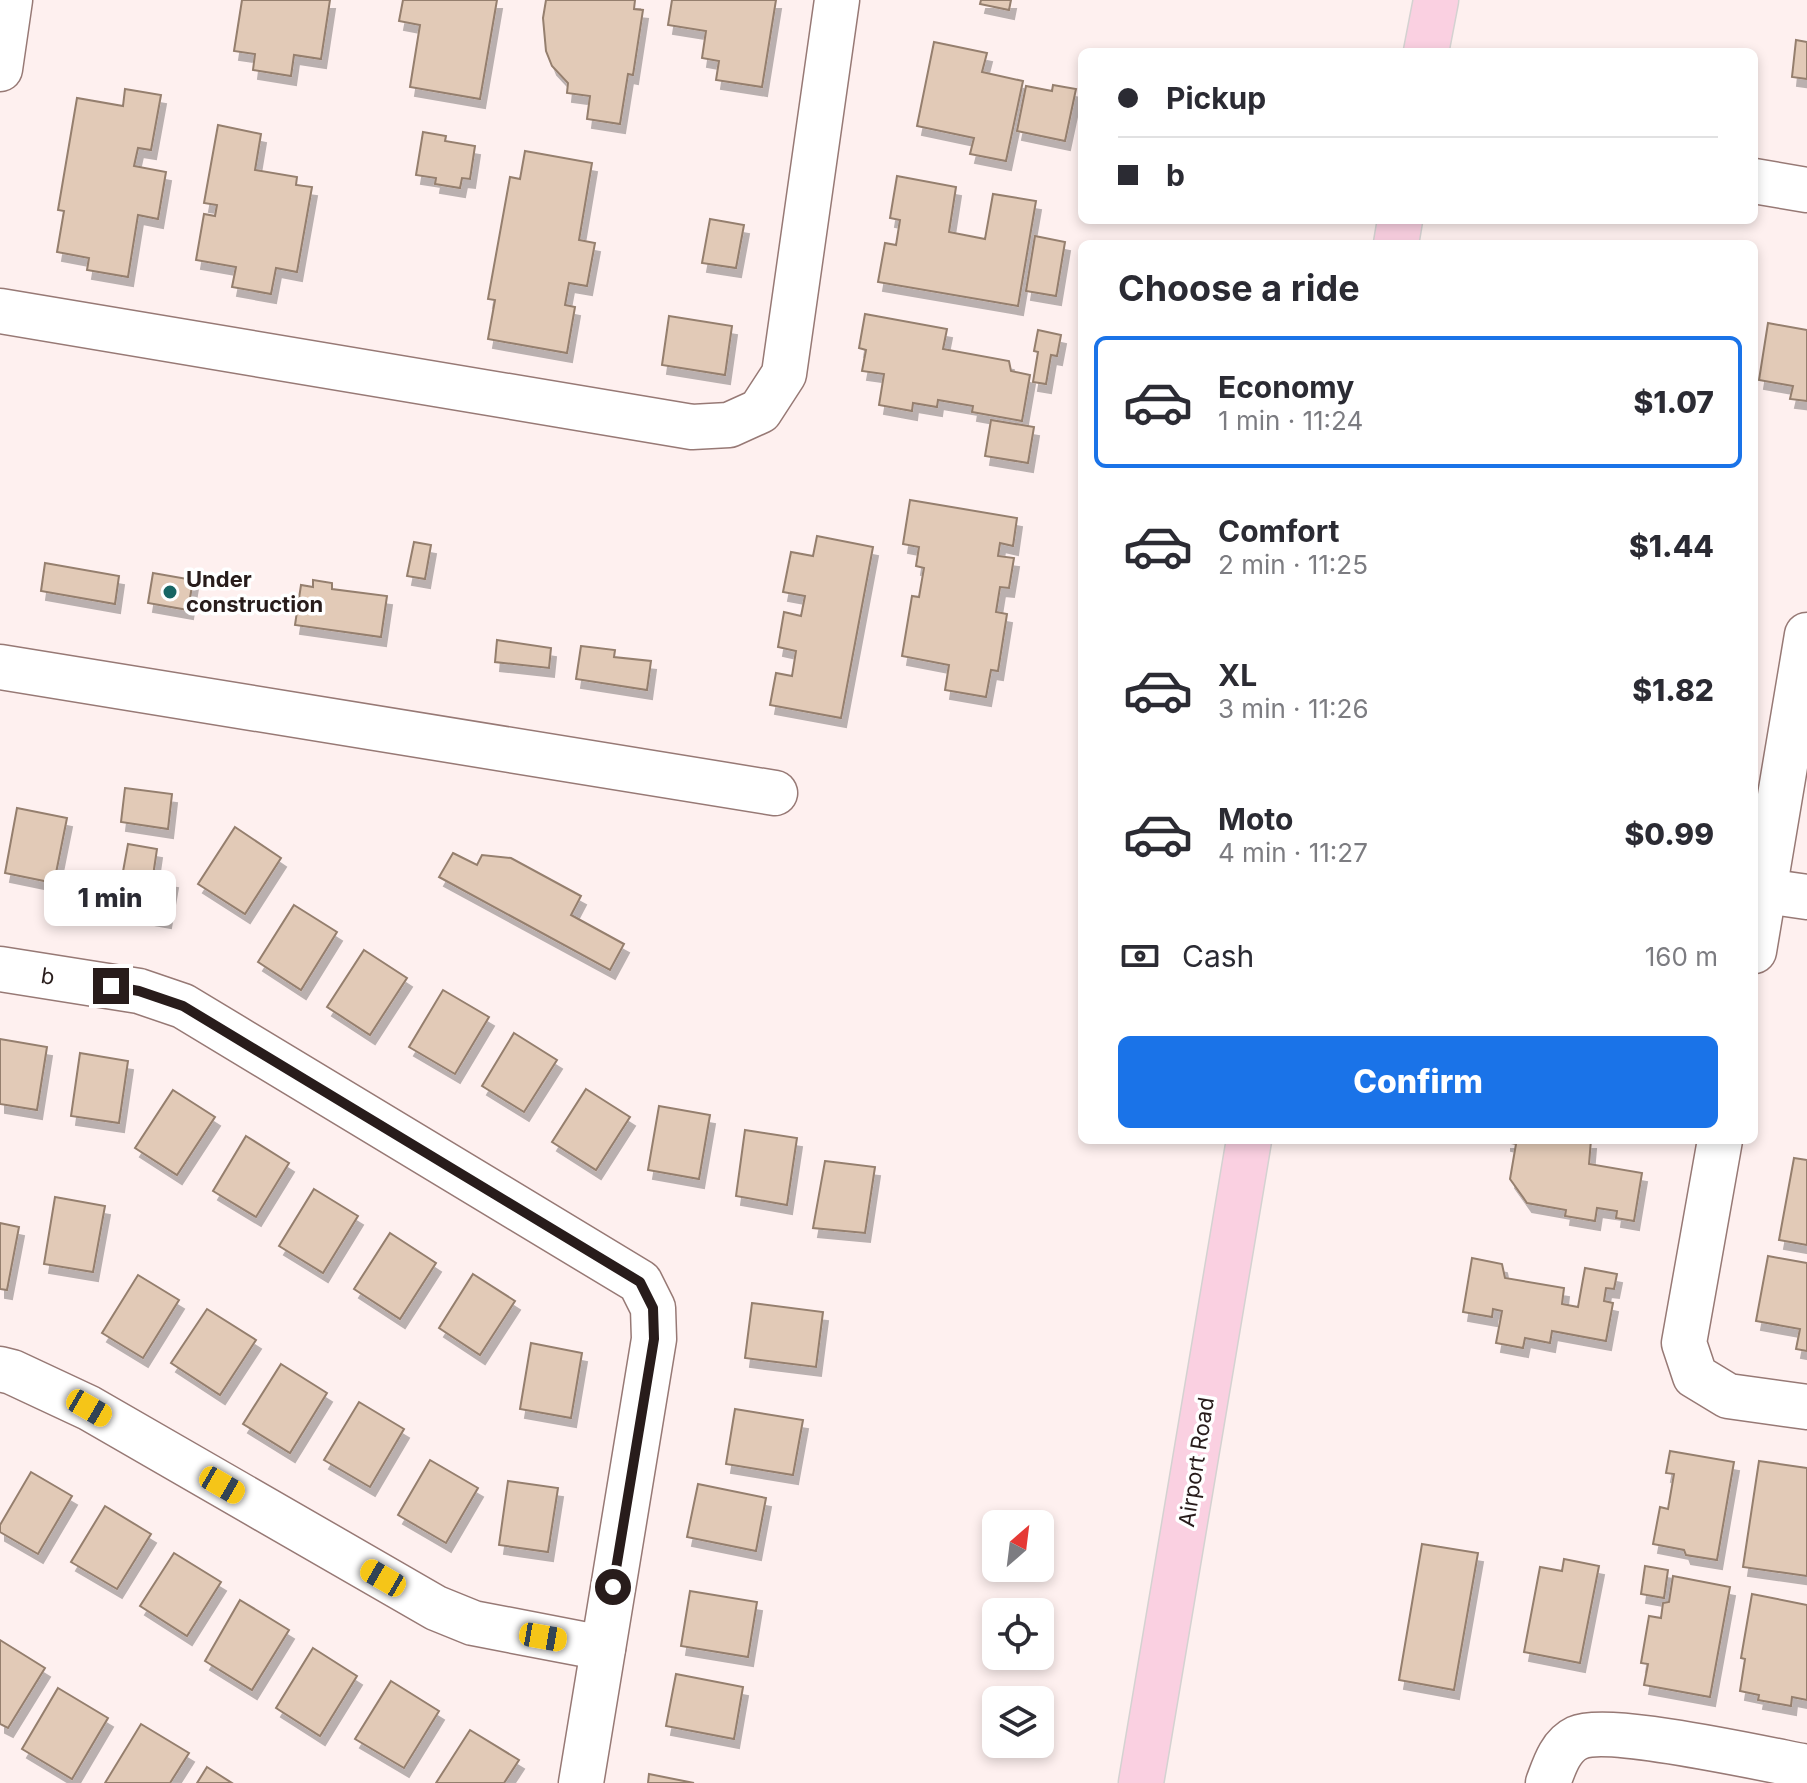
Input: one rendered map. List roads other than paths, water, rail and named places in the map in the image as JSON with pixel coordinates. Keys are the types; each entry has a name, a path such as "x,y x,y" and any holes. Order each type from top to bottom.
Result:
{"main road":[{"path":"1427,48 1436,0"},
{"name":"Airport Road","path":"1141,1783 1248,1144"}],"street":[{"path":"0,69 10,0"},
{"path":"0,311 692,427 729,425 760,411 784,374 837,0"},
{"path":"1758,182 1807,190"},
{"path":"1758,929 1807,635"},
{"path":"0,667 775,793"},
{"path":"1765,891 1807,897"},
{"name":"b","path":"0,969 139,991 183,1006 640,1282 653,1308 654,1339 603,1648"},
{"path":"1719,1144 1684,1343 1695,1376 1728,1396 1807,1407"},
{"path":"0,1369 89,1408 436,1608 473,1623 603,1648 581,1783"},
{"path":"1548,1783 1560,1753 1575,1738 1595,1734 1629,1736 1807,1767"}],"place":[{"name":"Under construction","path":"170,592"}]}
